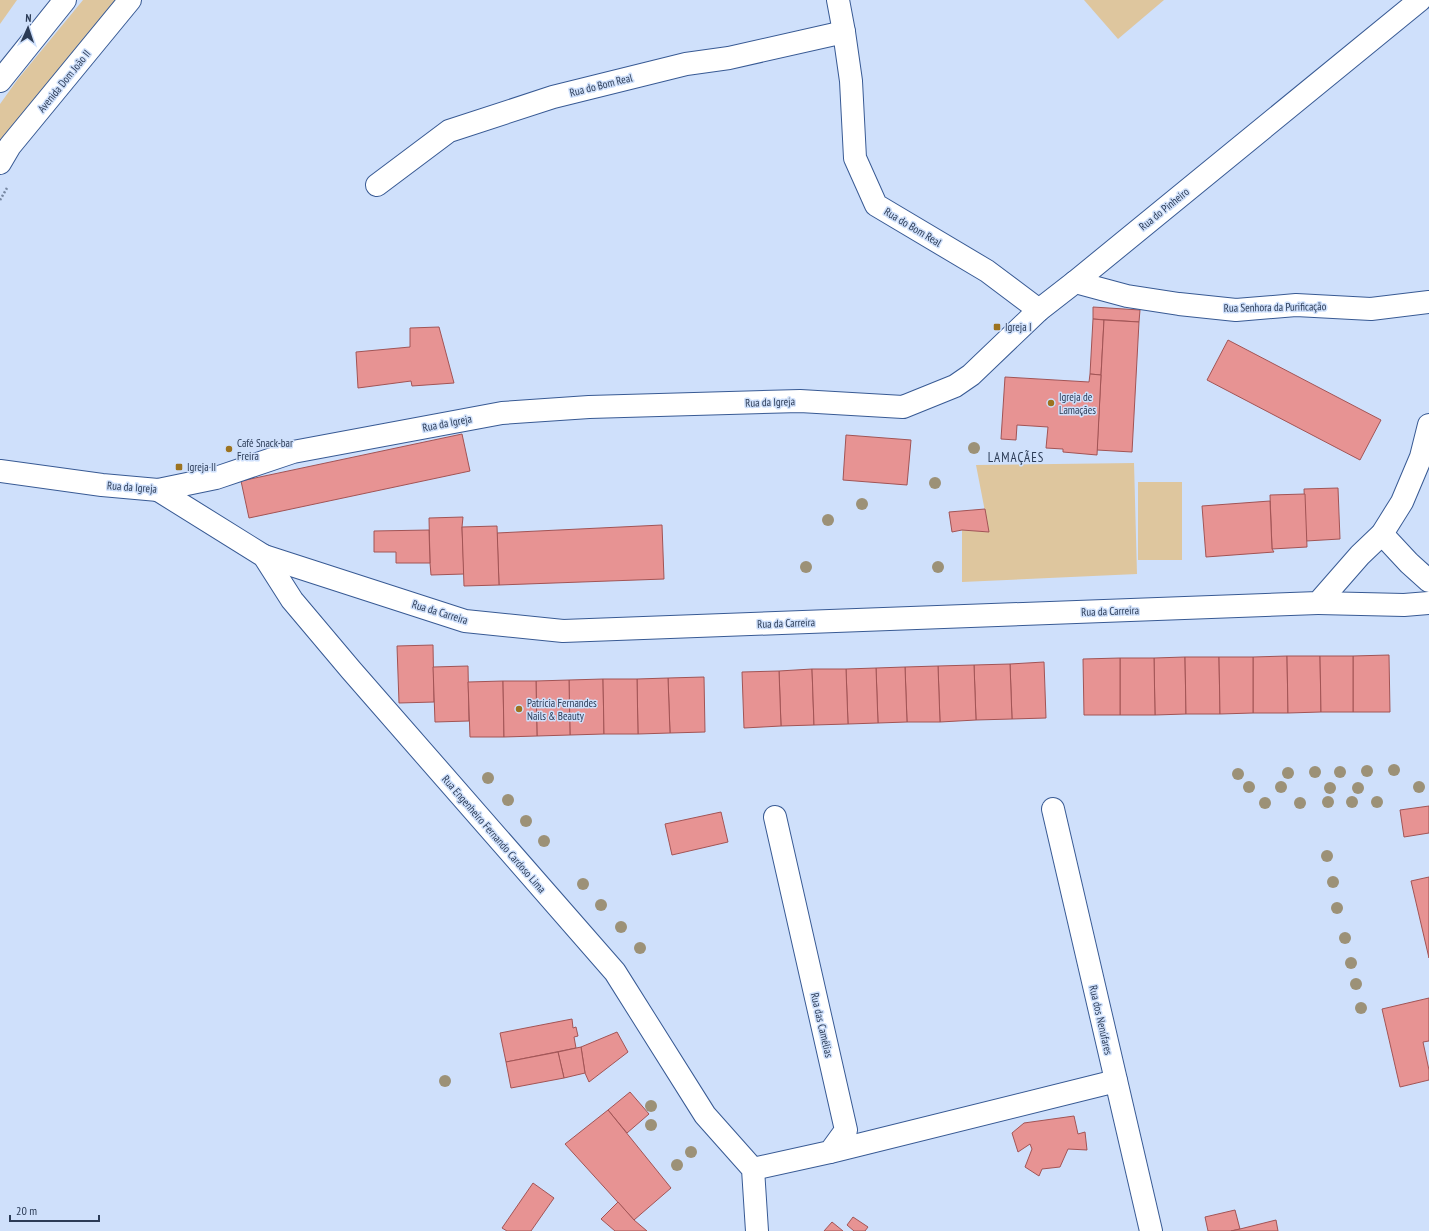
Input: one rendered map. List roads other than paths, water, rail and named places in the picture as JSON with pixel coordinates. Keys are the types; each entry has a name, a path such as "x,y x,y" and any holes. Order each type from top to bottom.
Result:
{"street":[{"path":"0,81 65,0"},
{"name":"Avenida Dom João II","path":"0,164 10,146 130,0"},
{"name":"Rua do Bom Real","path":"838,0 851,81 855,158 876,205 987,271 1038,310"},
{"name":"Rua do Pinheiro","path":"903,407 955,386 971,374 1038,310 1075,282 1420,0"},
{"name":"Rua do Bom Real","path":"377,185 449,131 464,126 553,97 678,66 730,58 844,32"},
{"name":"Rua Senhora da Purificação","path":"1075,282 1127,296 1178,304 1236,310 1296,305 1370,309 1429,302"},
{"name":"Rua da Igreja","path":"0,472 102,485 158,490 216,478 293,452 502,412 589,407 800,401 903,407"},
{"path":"1318,603 1360,555 1382,534 1402,502 1420,457 1429,425"},
{"name":"Rua Engenheiro Fernando Cardoso Lima","path":"158,490 264,556 292,600 351,670 615,972 705,1114 753,1169"},
{"path":"1382,534 1409,563 1429,581"},
{"name":"Rua da Carreira","path":"264,556 465,621 563,631 1318,603 1404,605 1429,603"},
{"name":"Rua dos Nenúfares","path":"1053,809 1152,1231"},
{"name":"Rua das Camélias","path":"775,817 846,1130 830,1152"},
{"path":"757,1231 753,1169 830,1152 1116,1081"}],"place":[{"name":"Igreja I","path":"997,327"},
{"name":"Igreja de Lamaçães","path":"1051,403"},
{"name":"Café Snack-bar Freira","path":"229,449"},
{"name":"Igreja II","path":"179,467"},
{"name":"Patrícia Fernandes Nails & Beauty","path":"519,709"}],"district":[{"name":"LAMAÇÃES","path":"1016,457"}]}
